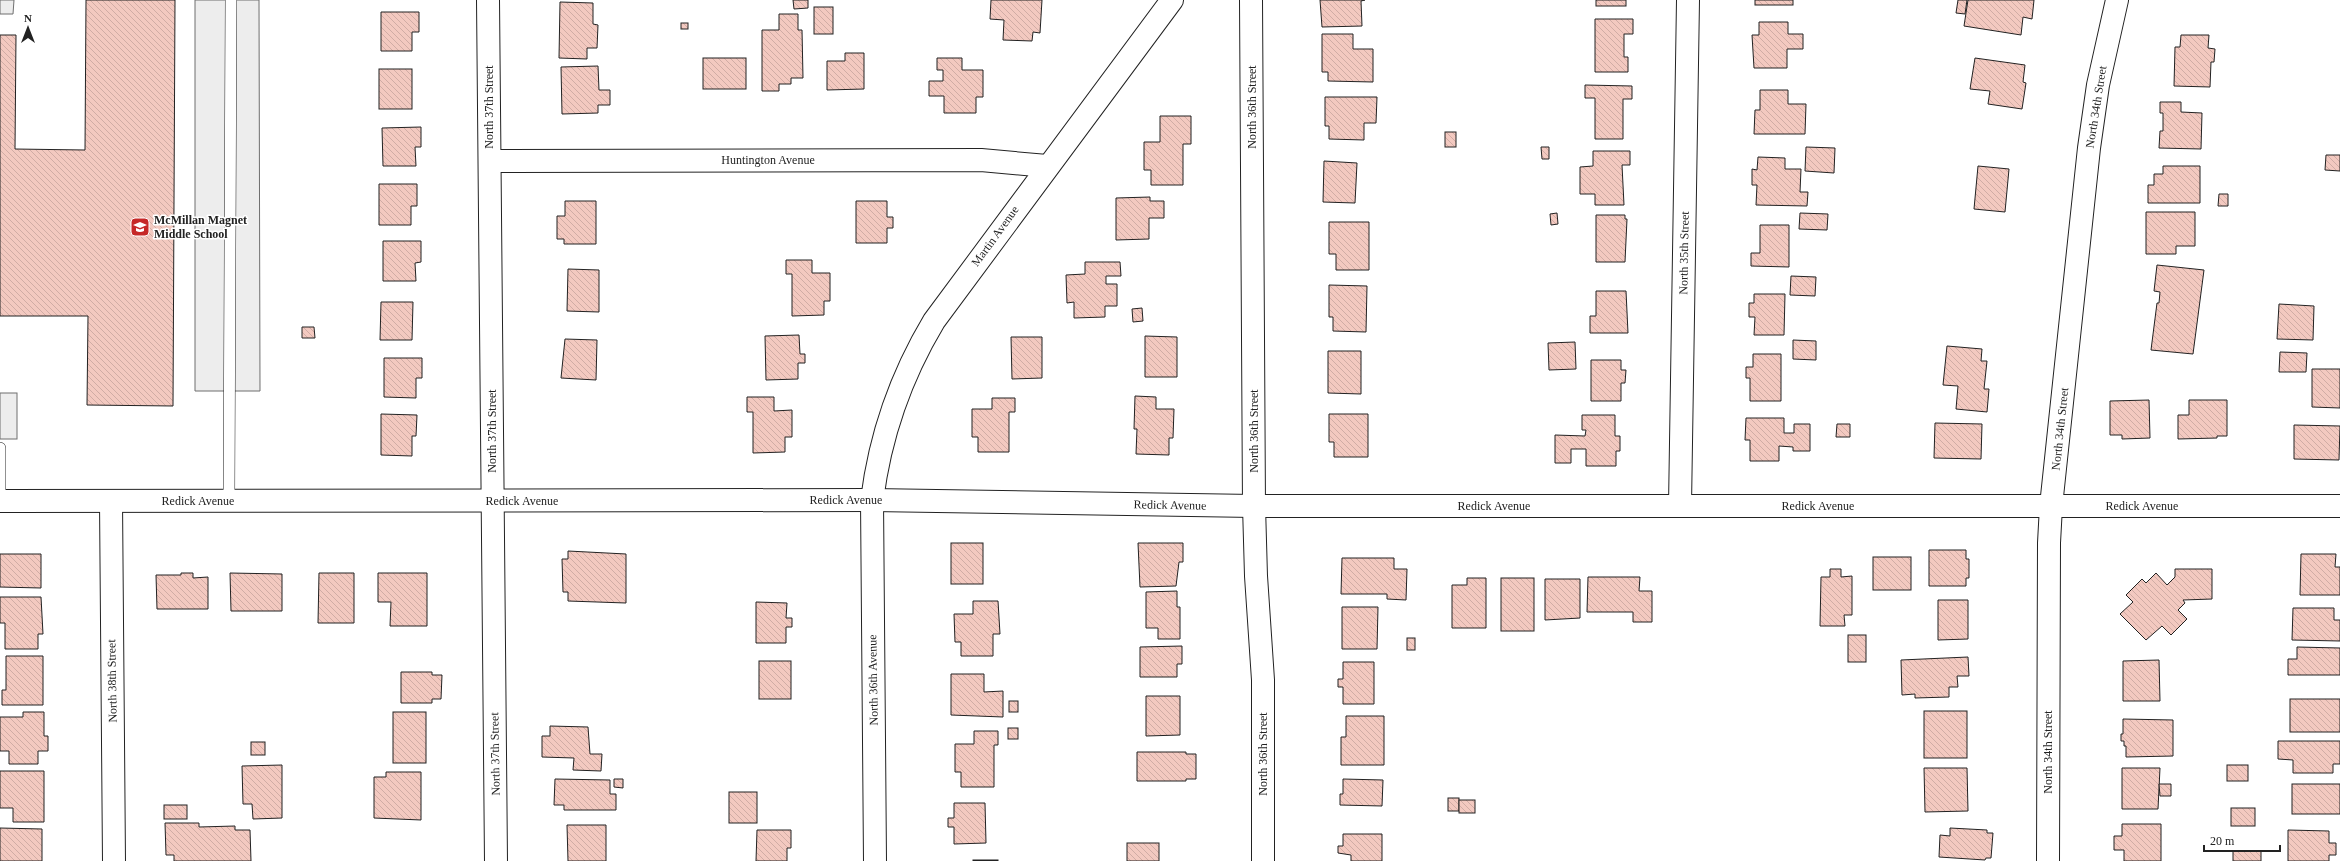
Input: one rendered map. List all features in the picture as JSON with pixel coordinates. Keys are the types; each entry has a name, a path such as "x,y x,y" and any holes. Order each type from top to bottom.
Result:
{"street":[{"name":"North 37th Street","path":"488,0 496,861"},
{"name":"Martin Avenue","path":"872,500 882,441 901,385 918,348 934,321 1047,166 1172,0"},
{"name":"North 36th Street","path":"1251,0 1254,506 1256,576 1262,680 1263,861"},
{"name":"North 35th Street","path":"1680,506 1688,0"},
{"name":"North 34th Street","path":"2048,861 2048,551 2051,506 2089,148 2098,85 2117,0"},
{"name":"Huntington Avenue","path":"490,160 981,160 1047,166"},
{"name":"Redick Avenue","path":"0,501 872,500 1254,506 2340,506"},
{"name":"North 36th Avenue","path":"872,500 875,861"},
{"name":"North 38th Street","path":"111,501 114,861"}],"lane":[{"path":"229,501 231,0"},
{"path":"0,448 0,501"}],"shaded area":[{"path":"0,0 14,0 13,14 0,14"},
{"path":"195,0 259,0 260,391 195,391"},
{"path":"0,393 17,393 17,439 0,439"}],"building":[{"name":"McMillan Magnet Middle School","path":"86,0 175,0 173,406 87,405 88,316 0,316 0,35 16,35 15,149 85,150"},
{"path":"793,0 808,0 808,8 794,9"},
{"path":"991,0 1042,0 1040,33 1033,32 1032,41 1003,40 1004,20 990,19"},
{"path":"1320,0 1365,0 1361,1 1362,26 1322,27"},
{"path":"1596,0 1626,0 1626,6 1596,6"},
{"path":"1755,0 1793,0 1793,5 1755,5"},
{"path":"1958,0 1967,0 1965,14 1956,13"},
{"path":"1968,0 2034,0 2032,19 2023,17 2021,35 1964,26"},
{"path":"560,2 593,3 593,24 598,25 597,48 587,48 587,59 559,58"},
{"path":"814,7 833,7 833,34 814,34"},
{"path":"381,12 419,12 419,32 412,32 412,51 381,51"},
{"path":"779,14 798,14 798,30 802,30 803,78 791,78 791,84 779,84 779,91 762,91 762,30 779,30"},
{"path":"1595,19 1633,19 1633,34 1624,34 1624,57 1628,57 1628,72 1595,72"},
{"path":"1759,22 1788,22 1788,34 1803,34 1803,49 1787,49 1787,68 1754,68 1752,35 1759,35"},
{"path":"681,23 688,23 688,29 681,29"},
{"path":"1322,34 1353,34 1353,49 1373,49 1373,82 1328,81 1328,72 1322,72"},
{"path":"2181,35 2209,35 2208,48 2215,49 2214,62 2211,62 2210,87 2174,86 2175,47 2180,47"},
{"path":"845,53 864,53 864,89 827,90 827,61 845,61"},
{"path":"703,58 746,58 746,89 703,89"},
{"path":"937,58 962,58 962,70 983,70 983,97 976,97 976,113 944,113 944,96 929,96 929,81 943,81 943,70 937,70"},
{"path":"1975,58 2025,65 2023,82 2026,83 2022,109 1988,104 1990,91 1970,89"},
{"path":"598,66 599,90 610,90 610,105 598,105 598,113 562,114 561,67"},
{"path":"379,69 412,69 412,109 379,109"},
{"path":"1585,85 1632,86 1632,99 1623,99 1623,139 1595,139 1595,98 1585,98"},
{"path":"1760,90 1788,90 1788,104 1806,104 1805,134 1754,134 1755,110 1760,110"},
{"path":"1325,97 1377,97 1376,123 1364,123 1364,140 1329,139 1329,126 1325,126"},
{"path":"2160,102 2181,102 2181,112 2202,113 2201,149 2159,148 2160,131 2163,131 2163,113 2160,113"},
{"path":"1160,116 1191,116 1191,144 1183,144 1183,185 1151,185 1151,170 1144,170 1144,142 1160,142"},
{"path":"421,127 421,147 415,147 416,166 383,166 382,128"},
{"path":"1445,132 1456,132 1456,147 1445,147"},
{"path":"1541,147 1549,147 1549,159 1542,159"},
{"path":"1806,147 1835,148 1834,173 1805,171"},
{"path":"1593,151 1630,151 1630,165 1622,165 1624,205 1595,205 1595,194 1580,194 1580,167 1593,166"},
{"path":"2326,155 2340,155 2340,171 2325,170"},
{"path":"1758,157 1785,158 1785,169 1801,169 1800,192 1808,192 1807,206 1756,205 1757,185 1752,185 1752,169 1757,170"},
{"path":"1324,161 1357,163 1355,203 1323,202"},
{"path":"1978,166 2009,169 2005,212 1974,209"},
{"path":"2163,166 2200,166 2200,203 2148,203 2148,185 2154,185 2154,174 2163,174"},
{"path":"379,184 417,184 417,206 411,206 411,225 379,225"},
{"path":"2219,194 2228,194 2228,206 2218,206"},
{"path":"1150,197 1150,201 1164,201 1164,218 1149,218 1149,239 1116,240 1116,198"},
{"path":"565,201 596,201 596,244 564,244 564,239 557,239 557,216 565,216"},
{"path":"856,201 887,201 887,217 893,217 893,228 887,228 887,243 856,243"},
{"path":"2146,212 2195,212 2195,246 2176,246 2176,254 2146,254"},
{"path":"1557,213 1558,224 1551,225 1550,214"},
{"path":"1800,213 1828,214 1827,230 1799,229"},
{"path":"1596,215 1625,215 1625,219 1627,219 1625,262 1596,262"},
{"path":"1329,222 1369,222 1369,270 1336,270 1336,254 1329,254"},
{"path":"1760,225 1789,225 1789,267 1751,266 1751,253 1760,253"},
{"path":"383,241 421,241 421,262 415,263 416,281 383,281"},
{"path":"786,260 812,260 812,273 830,273 830,301 824,301 824,315 792,316 792,274 786,274"},
{"path":"1085,262 1120,262 1121,276 1106,276 1106,284 1117,284 1117,306 1105,306 1105,317 1074,318 1074,302 1067,303 1066,275 1085,274"},
{"path":"2157,265 2204,270 2193,354 2151,350 2157,303 2159,303 2160,292 2154,291"},
{"path":"568,269 599,270 599,312 567,311"},
{"path":"1791,276 1816,277 1815,296 1790,295"},
{"path":"1329,285 1367,286 1366,332 1333,331 1333,317 1329,317"},
{"path":"1596,291 1626,291 1628,333 1590,333 1590,316 1596,316"},
{"path":"1754,294 1785,294 1784,335 1754,335 1755,317 1749,317 1749,303 1754,303"},
{"path":"381,302 413,302 412,340 380,340"},
{"path":"2279,304 2314,306 2313,340 2277,339"},
{"path":"1142,308 1143,321 1133,322 1132,309"},
{"path":"302,327 314,327 315,338 302,338"},
{"path":"799,335 800,354 805,354 805,363 798,363 798,379 766,380 765,336"},
{"path":"1145,336 1177,337 1177,377 1145,377"},
{"path":"1011,337 1042,337 1042,378 1012,379"},
{"path":"565,339 597,340 596,380 561,378"},
{"path":"1793,340 1816,341 1816,360 1793,359"},
{"path":"1575,342 1576,369 1549,370 1548,343"},
{"path":"1947,346 1982,349 1981,361 1987,361 1984,389 1989,389 1987,412 1956,409 1958,386 1943,385"},
{"path":"1328,351 1361,351 1361,394 1328,393"},
{"path":"2280,352 2307,353 2306,372 2279,372"},
{"path":"1753,354 1781,354 1781,401 1750,401 1750,378 1746,378 1746,367 1753,367"},
{"path":"384,358 422,358 422,378 416,378 416,398 384,397"},
{"path":"1591,360 1621,360 1621,370 1626,370 1625,383 1621,383 1621,401 1591,401"},
{"path":"2312,369 2340,369 2340,408 2312,407"},
{"path":"1135,396 1156,397 1156,409 1174,409 1173,438 1169,438 1169,455 1136,454 1137,429 1134,429"},
{"path":"747,397 774,397 774,411 792,410 792,437 785,437 785,452 753,453 753,412 747,412"},
{"path":"992,398 1015,398 1015,412 1009,412 1009,452 978,452 978,437 972,437 972,409 992,409"},
{"path":"2149,400 2150,438 2122,439 2122,435 2110,435 2110,401"},
{"path":"2189,400 2227,400 2227,436 2217,436 2217,438 2178,439 2178,415 2189,415"},
{"path":"381,414 417,415 416,436 412,436 412,456 381,455"},
{"path":"1329,414 1368,414 1368,457 1334,457 1334,442 1329,442"},
{"path":"1582,415 1615,415 1615,436 1620,436 1620,451 1616,451 1616,466 1586,466 1586,449 1571,449 1571,463 1555,463 1555,435 1585,436 1586,430 1582,430"},
{"path":"1746,418 1784,418 1784,433 1794,433 1794,424 1810,424 1810,451 1793,451 1793,447 1779,446 1779,461 1750,461 1750,440 1745,440"},
{"path":"1935,423 1982,424 1981,459 1934,458"},
{"path":"1837,424 1850,424 1850,437 1836,437"},
{"path":"2294,425 2340,426 2339,460 2294,459"},
{"path":"951,543 983,543 983,584 951,584"},
{"path":"1138,543 1183,543 1183,562 1179,562 1176,586 1140,587"},
{"path":"1929,550 1966,550 1966,559 1969,559 1969,578 1966,578 1966,586 1929,586"},
{"path":"568,551 626,554 626,603 568,601 568,592 563,592 562,559 568,559"},
{"path":"0,554 41,554 41,588 0,587"},
{"path":"2301,554 2336,554 2335,567 2340,567 2340,595 2300,595"},
{"path":"1873,557 1911,557 1911,590 1873,590"},
{"path":"1342,558 1394,558 1394,569 1407,569 1406,600 1387,599 1387,594 1341,594"},
{"path":"1830,569 1841,569 1841,577 1852,576 1852,615 1844,615 1845,626 1820,626 1821,577 1830,577"},
{"path":"2175,569 2212,569 2212,599 2183,600 2185,603 2178,610 2187,619 2171,635 2162,626 2146,640 2120,614 2133,602 2126,595 2142,579 2146,583 2156,573 2167,585 2175,577"},
{"path":"181,573 193,573 193,578 208,577 208,609 157,609 156,575 181,575"},
{"path":"230,573 282,574 282,611 231,611"},
{"path":"319,573 354,573 354,623 318,623"},
{"path":"378,573 427,573 427,626 390,626 391,602 378,602"},
{"path":"1588,577 1640,577 1639,591 1652,591 1652,622 1633,622 1633,612 1587,612"},
{"path":"1467,578 1486,578 1486,628 1452,628 1452,585 1467,585"},
{"path":"1501,578 1534,578 1534,631 1501,631"},
{"path":"1545,579 1580,579 1580,618 1545,620"},
{"path":"1177,591 1177,607 1180,607 1180,639 1158,639 1158,628 1146,628 1146,592"},
{"path":"0,597 41,597 43,634 38,634 38,649 5,649 5,623 0,623"},
{"path":"1938,600 1968,600 1968,639 1938,640"},
{"path":"973,601 998,601 1000,634 993,634 993,656 961,656 961,642 955,642 954,614 973,614"},
{"path":"756,602 787,603 786,618 792,618 792,627 786,627 786,643 756,643"},
{"path":"1342,607 1378,607 1377,649 1342,649"},
{"path":"2293,608 2334,608 2334,620 2340,620 2340,641 2292,640"},
{"path":"1848,635 1866,635 1866,662 1848,662"},
{"path":"1407,638 1415,638 1415,650 1407,650"},
{"path":"1182,646 1182,664 1177,664 1177,677 1140,677 1140,647"},
{"path":"2297,647 2340,648 2340,675 2288,675 2288,659 2297,659"},
{"path":"6,656 43,656 43,705 2,705 2,690 6,690"},
{"path":"1968,657 1969,676 1957,676 1958,687 1949,687 1949,697 1915,698 1915,694 1902,695 1901,660"},
{"path":"2159,660 2160,701 2123,701 2123,661"},
{"path":"759,661 791,661 791,699 759,699"},
{"path":"1343,662 1374,662 1374,704 1343,704 1343,687 1338,687 1338,679 1343,679"},
{"path":"401,672 432,672 432,675 442,675 441,699 432,699 432,703 401,703"},
{"path":"951,674 984,674 984,692 1003,691 1003,717 951,715"},
{"path":"1146,696 1180,696 1180,735 1146,736"},
{"path":"2290,699 2340,699 2340,732 2290,732"},
{"path":"1009,701 1018,701 1018,712 1009,712"},
{"path":"1924,711 1967,711 1967,758 1924,758"},
{"path":"23,712 44,712 44,736 48,736 48,751 38,751 38,764 9,764 9,751 0,751 0,717 23,717"},
{"path":"393,712 426,712 426,763 393,763"},
{"path":"1346,716 1384,716 1384,765 1341,765 1341,737 1346,737"},
{"path":"2123,719 2173,720 2173,756 2126,757 2126,746 2124,746 2124,741 2121,741 2121,734 2123,734"},
{"path":"550,726 588,727 590,754 602,754 601,771 573,770 574,758 542,757 542,736 550,736"},
{"path":"1008,728 1018,728 1018,739 1008,739"},
{"path":"974,731 998,731 998,745 994,745 994,787 961,787 961,772 955,772 955,744 974,744"},
{"path":"2278,741 2340,741 2340,764 2333,764 2333,773 2293,773 2293,760 2278,759"},
{"path":"251,742 265,742 265,755 251,755"},
{"path":"1137,752 1186,752 1186,754 1196,754 1196,779 1186,779 1186,781 1137,781"},
{"path":"282,765 282,818 253,819 252,804 243,804 242,766"},
{"path":"2227,765 2248,765 2248,781 2227,781"},
{"path":"1924,768 1967,768 1968,811 1925,812"},
{"path":"2122,768 2160,768 2158,809 2122,809"},
{"path":"0,771 44,771 44,822 13,822 13,808 0,808"},
{"path":"386,772 421,772 421,820 374,818 374,777 386,777"},
{"path":"555,779 610,780 610,794 616,794 616,810 564,810 564,805 554,805"},
{"path":"614,779 623,779 623,788 614,787"},
{"path":"1343,779 1383,780 1382,806 1340,805 1340,794 1343,794"},
{"path":"2159,784 2171,784 2171,796 2160,796"},
{"path":"2292,784 2340,784 2340,814 2292,814"},
{"path":"729,792 757,792 757,823 729,823"},
{"path":"1448,798 1459,798 1459,811 1448,811"},
{"path":"1459,800 1475,800 1475,813 1459,813"},
{"path":"954,803 985,803 986,843 954,844 954,827 948,827 948,818 954,818"},
{"path":"164,805 187,805 187,819 164,819"},
{"path":"2231,808 2255,808 2255,826 2231,826"},
{"path":"165,823 199,823 199,827 235,826 235,830 250,830 251,861 174,861 174,855 166,855"},
{"path":"2122,824 2161,824 2161,861 2124,861 2124,850 2114,850 2114,836 2122,836"},
{"path":"567,825 606,825 606,861 568,861"},
{"path":"0,828 42,829 42,861 0,861"},
{"path":"1950,828 1987,830 1987,833 1993,833 1991,858 1986,858 1985,860 1939,857 1940,835 1950,836"},
{"path":"757,830 791,830 791,848 787,848 787,861 756,861"},
{"path":"2288,830 2329,831 2329,843 2336,843 2336,855 2329,855 2329,861 2288,861"},
{"path":"1343,834 1382,834 1382,861 1351,861 1351,855 1338,853 1338,846 1343,846"},
{"path":"1127,843 1159,843 1159,861 1127,861"},
{"path":"2233,851 2261,851 2261,861 2233,861"},
{"path":"998,860 998,861 973,861"}],"place":[{"name":"McMillan Magnet Middle School","path":"140,227"}]}
